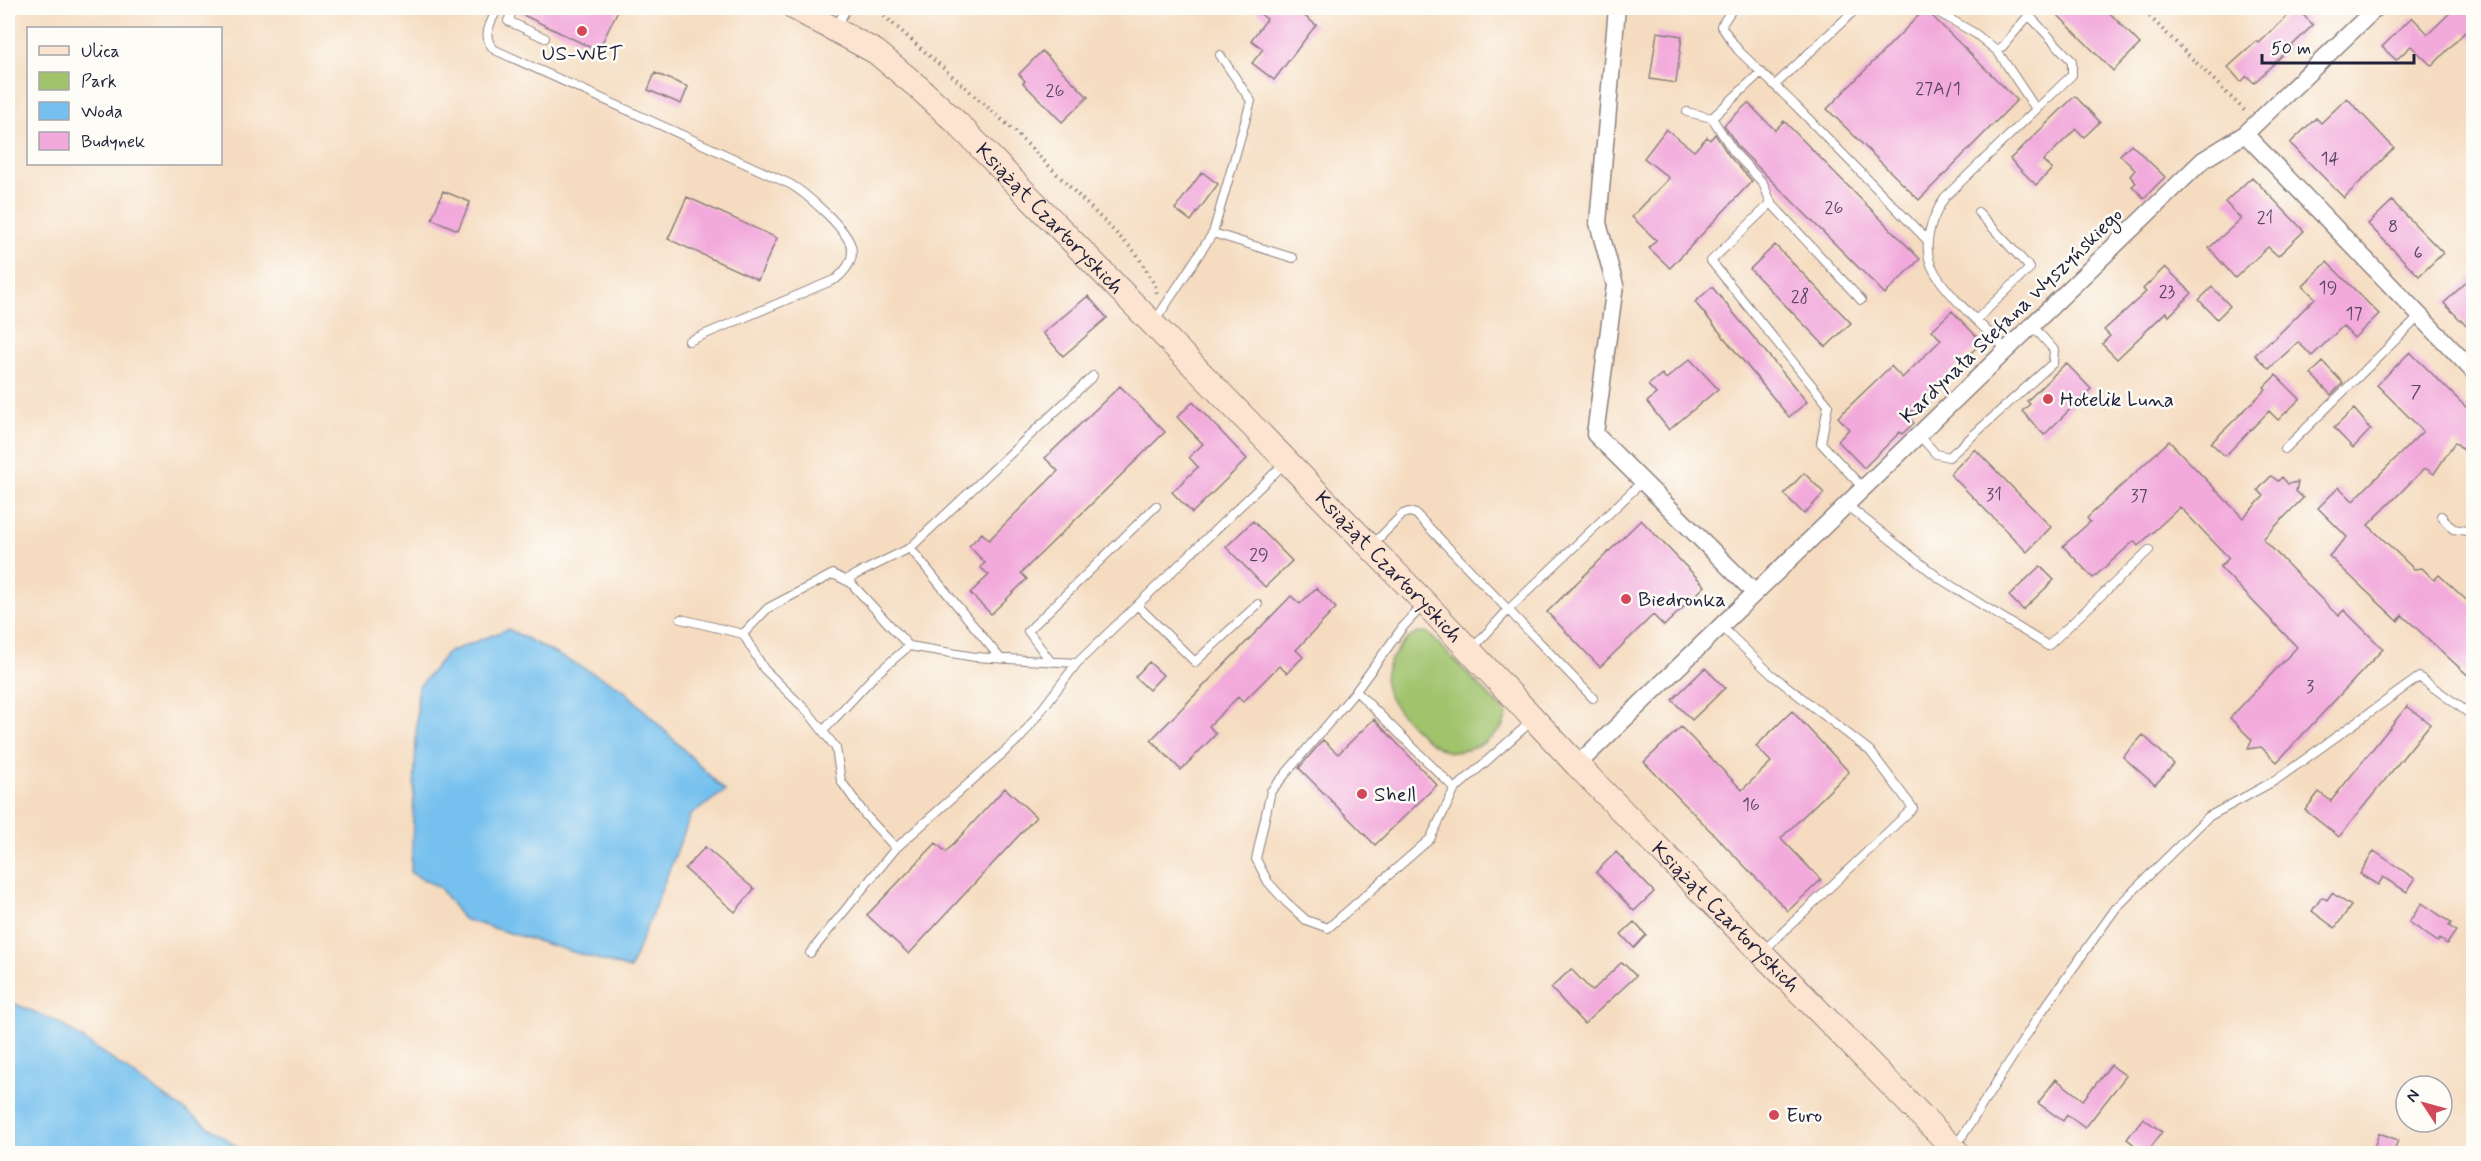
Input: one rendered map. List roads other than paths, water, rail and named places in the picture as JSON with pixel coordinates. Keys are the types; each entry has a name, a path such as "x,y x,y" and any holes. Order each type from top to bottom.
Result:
{"main road":[{"name":"Książąt Czartoryskich","path":"795,8 876,52 926,94 1156,318 1287,462 1425,603 1577,765 1956,1151"}],"street":[{"path":"1617,8 1598,223 1615,285 1595,434 1755,592"},
{"name":"Kardynała Stefana Wyszyńskiego","path":"1577,765 2204,160 2251,129 2376,8"},
{"path":"2251,129 2420,316 2474,372"}],"lane":[{"path":"498,8 487,31 490,45 495,50 790,184 810,196 848,237 852,246 852,256 849,265 836,279 689,341"},
{"path":"514,8 508,21 544,38"},
{"path":"835,28 847,8"},
{"path":"1733,8 1721,26 1738,50 1928,241"},
{"path":"1775,85 1857,8"},
{"path":"1931,8 1976,34 1998,52 2036,110"},
{"path":"2007,350 1951,293 1931,266 1928,241 1932,218 1945,197 2072,75 2072,61 2022,8"},
{"path":"1998,52 2029,15"},
{"path":"1156,318 1213,233 1251,101 1220,55"},
{"path":"1712,118 1761,72"},
{"path":"1687,112 1712,118 1734,152 1763,183 1771,203 1861,300"},
{"path":"1771,203 1711,261 1828,405 1821,443 1863,488"},
{"path":"1977,319 2030,268 1978,212"},
{"path":"1213,233 1293,258"},
{"path":"2285,449 2420,316"},
{"path":"1919,435 1935,454 1949,456 2053,363 2054,350 2032,325"},
{"path":"845,580 910,548 1093,376"},
{"path":"810,953 896,848 1021,737 1077,663 1287,462"},
{"path":"1470,651 1509,609 1643,481"},
{"path":"1846,505 1939,578 2048,646 2149,550"},
{"path":"1051,662 1028,631 1156,506"},
{"path":"1370,548 1403,514 1409,512 1416,514 1593,698"},
{"path":"2441,516 2453,529 2474,532"},
{"path":"910,548 1000,658"},
{"path":"743,634 768,608 833,574 850,582 909,646 975,657 1077,663"},
{"path":"1425,603 1402,628 1356,691 1271,791 1256,859 1268,882 1286,902 1306,920 1328,928 1430,838 1455,789 1534,719"},
{"path":"1137,605 1195,662 1258,604"},
{"path":"681,619 743,634 764,669 808,712 836,748 841,781 866,816 896,848"},
{"path":"1721,626 1771,674 1870,751 1912,808 1762,952"},
{"path":"823,732 874,676 909,646"},
{"path":"1956,1151 2038,1017 2116,908 2208,817 2276,780 2419,677 2474,717"},
{"path":"1356,691 1455,789"}],"water":[{"path":"508,629 622,688 725,791 691,815 630,969 463,919 440,888 411,873 418,688 447,653"},
{"path":"8,1001 58,1022 246,1153 8,1153"}],"place":[{"name":"US-WET","path":"582,31"},
{"name":"Hotelik Luna","path":"2048,399"},
{"name":"Biedronka","path":"1626,599"},
{"name":"Shell","path":"1362,794"},
{"name":"Euro","path":"1774,1115"}]}
